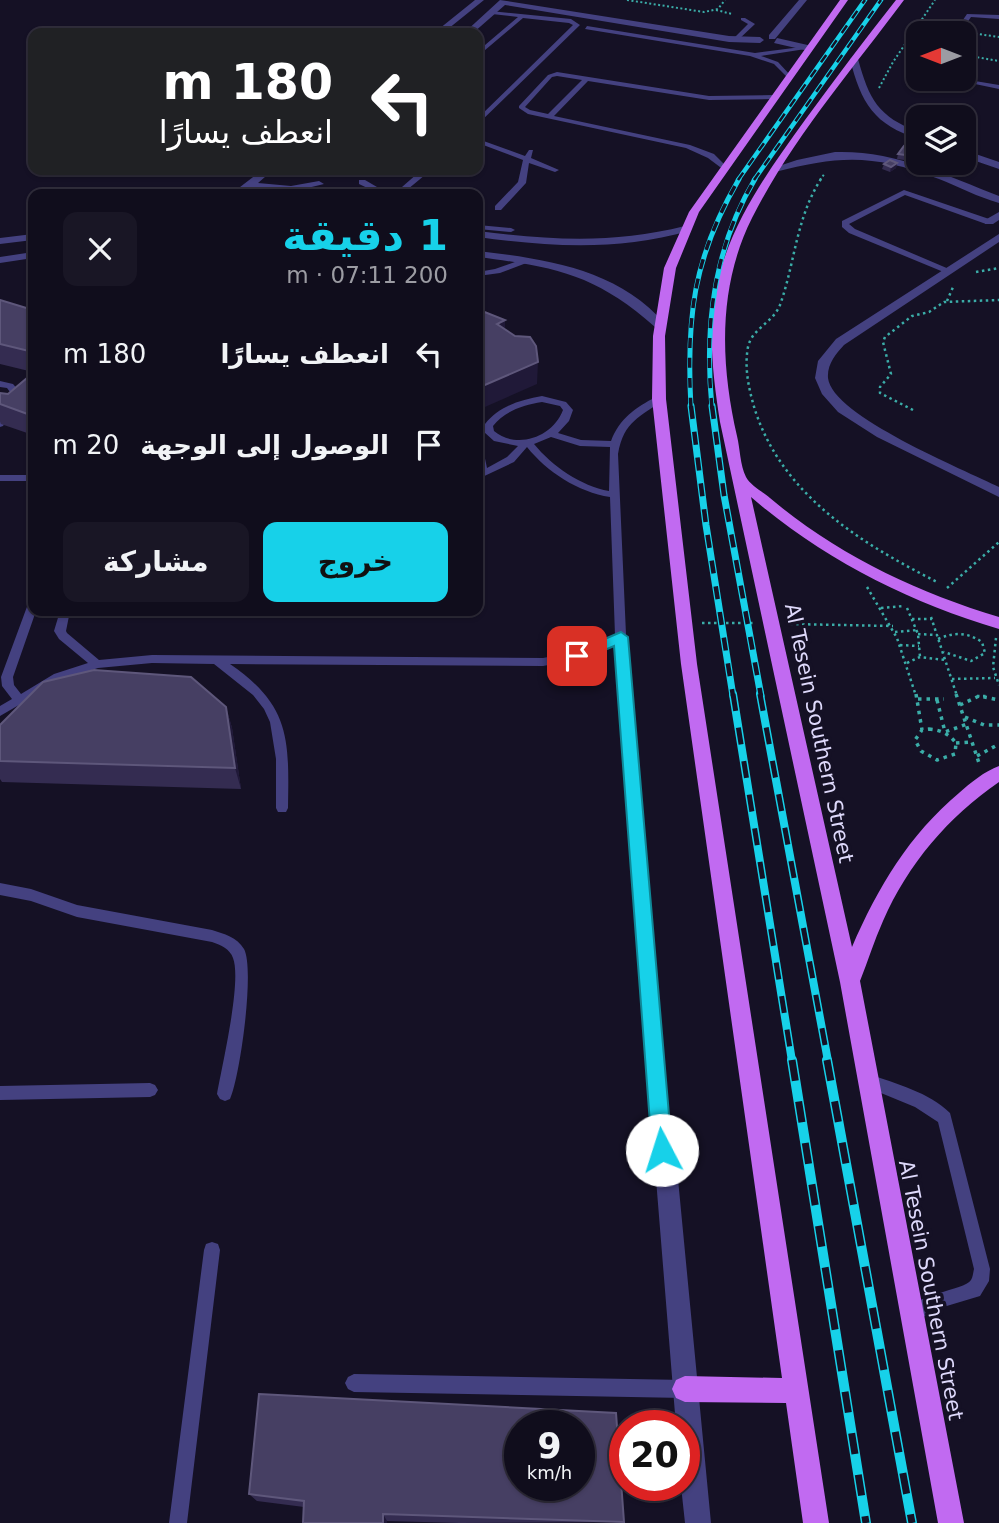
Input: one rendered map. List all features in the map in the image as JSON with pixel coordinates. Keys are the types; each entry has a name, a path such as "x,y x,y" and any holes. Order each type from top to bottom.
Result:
{"main road":[{"path":"816,1523 689,664 659,399 659,324 670,268 685,229 724,168 844,0"},
{"name":"Al Tesein Southern Street","path":"900,0 854,59 754,201 735,241 719,309 718,362 721,391 850,982 951,1523"},
{"path":"742,482 777,513 819,544 869,572 998,629"},
{"path":"850,982 863,939 902,864 927,833 955,805 993,777"},
{"path":"685,1389 796,1391"}],"street":[{"path":"444,28 480,0"},
{"path":"775,39 803,0"},
{"path":"474,28 505,1 735,40 760,40 762,37 775,39 809,48"},
{"path":"854,59 862,91 871,109 894,126 906,131"},
{"path":"775,169 843,155 906,163"},
{"path":"976,157 999,166"},
{"path":"243,189 262,175"},
{"path":"940,175 999,200"},
{"path":"249,185 321,189"},
{"path":"483,235 581,245 633,243 685,229"},
{"path":"999,237 833,348 824,362 822,379 836,404 855,421 999,493"},
{"path":"0,241 28,238"},
{"path":"571,269 585,258 581,245"},
{"path":"483,255 571,269 616,288 659,324"},
{"path":"0,260 28,256"},
{"path":"667,1179 698,1523"}],"lane":[{"path":"483,117 577,26 571,21 492,12"},
{"path":"965,21 969,15 999,17"},
{"path":"522,16 562,23"},
{"path":"483,50 522,16"},
{"path":"735,40 752,24 743,19"},
{"path":"587,27 751,54 776,63 789,76"},
{"path":"751,54 809,48"},
{"path":"541,71 508,102 509,106 688,146 710,156 724,168"},
{"path":"523,110 521,105 551,75 587,78 709,98 774,97"},
{"path":"550,116 587,78"},
{"path":"976,83 999,87"},
{"path":"483,143 555,170"},
{"path":"498,208 522,183 526,161 531,151"},
{"path":"404,189 420,175"},
{"path":"362,182 375,189"},
{"path":"946,271 852,231 846,228 845,223 897,193 904,192 996,221"},
{"path":"483,227 511,230"},
{"path":"483,273 526,260"},
{"path":"0,384 10,386 15,392 14,401 0,424"},
{"path":"483,434 488,426 500,413 519,404 542,399 554,400 568,410 562,424 526,443 501,442 493,438 488,426"},
{"path":"659,399 631,415 614,444 621,637 662,1150"},
{"path":"549,433 580,443 614,444"},
{"path":"526,443 583,488 615,495"},
{"path":"483,473 510,460 526,443"},
{"path":"0,478 28,478"},
{"path":"19,699 8,686 7,677 29,616"},
{"path":"63,616 61,624 63,636 97,664"},
{"path":"0,712 58,677 97,664 152,659 542,662 577,656 621,637"},
{"path":"218,660 257,689 275,717 283,750 282,808"},
{"path":"0,888 31,895 77,911 212,936 232,945 239,953 244,973 225,1094"},
{"path":"869,1081 902,1096 929,1104 945,1118 982,1269 981,1281 974,1290 937,1301 912,1315"},
{"path":"0,1093 150,1090"},
{"path":"178,1523 212,1250"},
{"path":"355,1383 685,1389"}],"path":[{"path":"626,0 704,12 718,9 725,0"},
{"path":"878,93 893,62 936,0"},
{"path":"976,34 999,37"},
{"path":"976,57 999,61"},
{"path":"969,274 999,268"},
{"path":"947,302 956,281"},
{"path":"913,410 880,393 880,387 891,374 884,339 912,316 929,312 947,302 999,300"},
{"path":"932,600 999,542"},
{"path":"876,585 867,583 895,632 918,699 922,730 915,740 916,746 920,752 935,760 943,760 955,754 956,743"},
{"path":"904,599 918,632 920,657"},
{"path":"881,608 906,606"},
{"path":"941,616 930,612 977,756 993,777"},
{"path":"912,619 932,619"},
{"path":"998,629 993,657 995,678 999,685"},
{"path":"895,632 918,632 938,637 968,634 982,642 985,653 977,661 969,662 943,651"},
{"path":"900,645 919,646"},
{"path":"907,663 920,657 945,660"},
{"path":"952,679 995,678"},
{"path":"960,705 970,698 982,695 999,700"},
{"path":"918,699 944,699"},
{"path":"937,701 945,732"},
{"path":"964,716 976,724 999,725"},
{"path":"945,732 967,724"},
{"path":"922,730 937,729 945,732 956,743"},
{"path":"956,743 972,741"},
{"path":"977,756 999,744"}],"building":[{"path":"904,146 906,147 905,155 898,154"},
{"path":"890,160 897,163 891,167 884,164"},
{"path":"0,300 28,308 28,351 0,344"},
{"path":"483,311 505,320 497,324 515,336 530,337 536,346 538,362 483,386"},
{"path":"28,377 28,414 0,404 0,393 8,394"},
{"path":"94,670 191,677 226,707 235,768 0,761 0,725 43,682"},
{"path":"259,1394 560,1410 504,1410 504,1501 595,1501 595,1412 609,1413 609,1501 622,1501 624,1522 383,1514 383,1523 303,1523 304,1501 249,1494"}],"railway":[{"path":"738,180 865,0"},
{"path":"754,180 881,0"},
{"path":"691,408 690,345 696,289 711,235 739,179"},
{"path":"712,408 709,348 715,289 729,233 755,179"},
{"path":"691,406 706,525 733,696"},
{"path":"712,406 724,495 761,696"},
{"path":"733,694 792,1061"},
{"path":"760,694 828,1061"},
{"path":"792,1060 866,1523"},
{"path":"827,1060 912,1523"}],"route":[{"path":"577,656 621,637 662,1150"}]}
